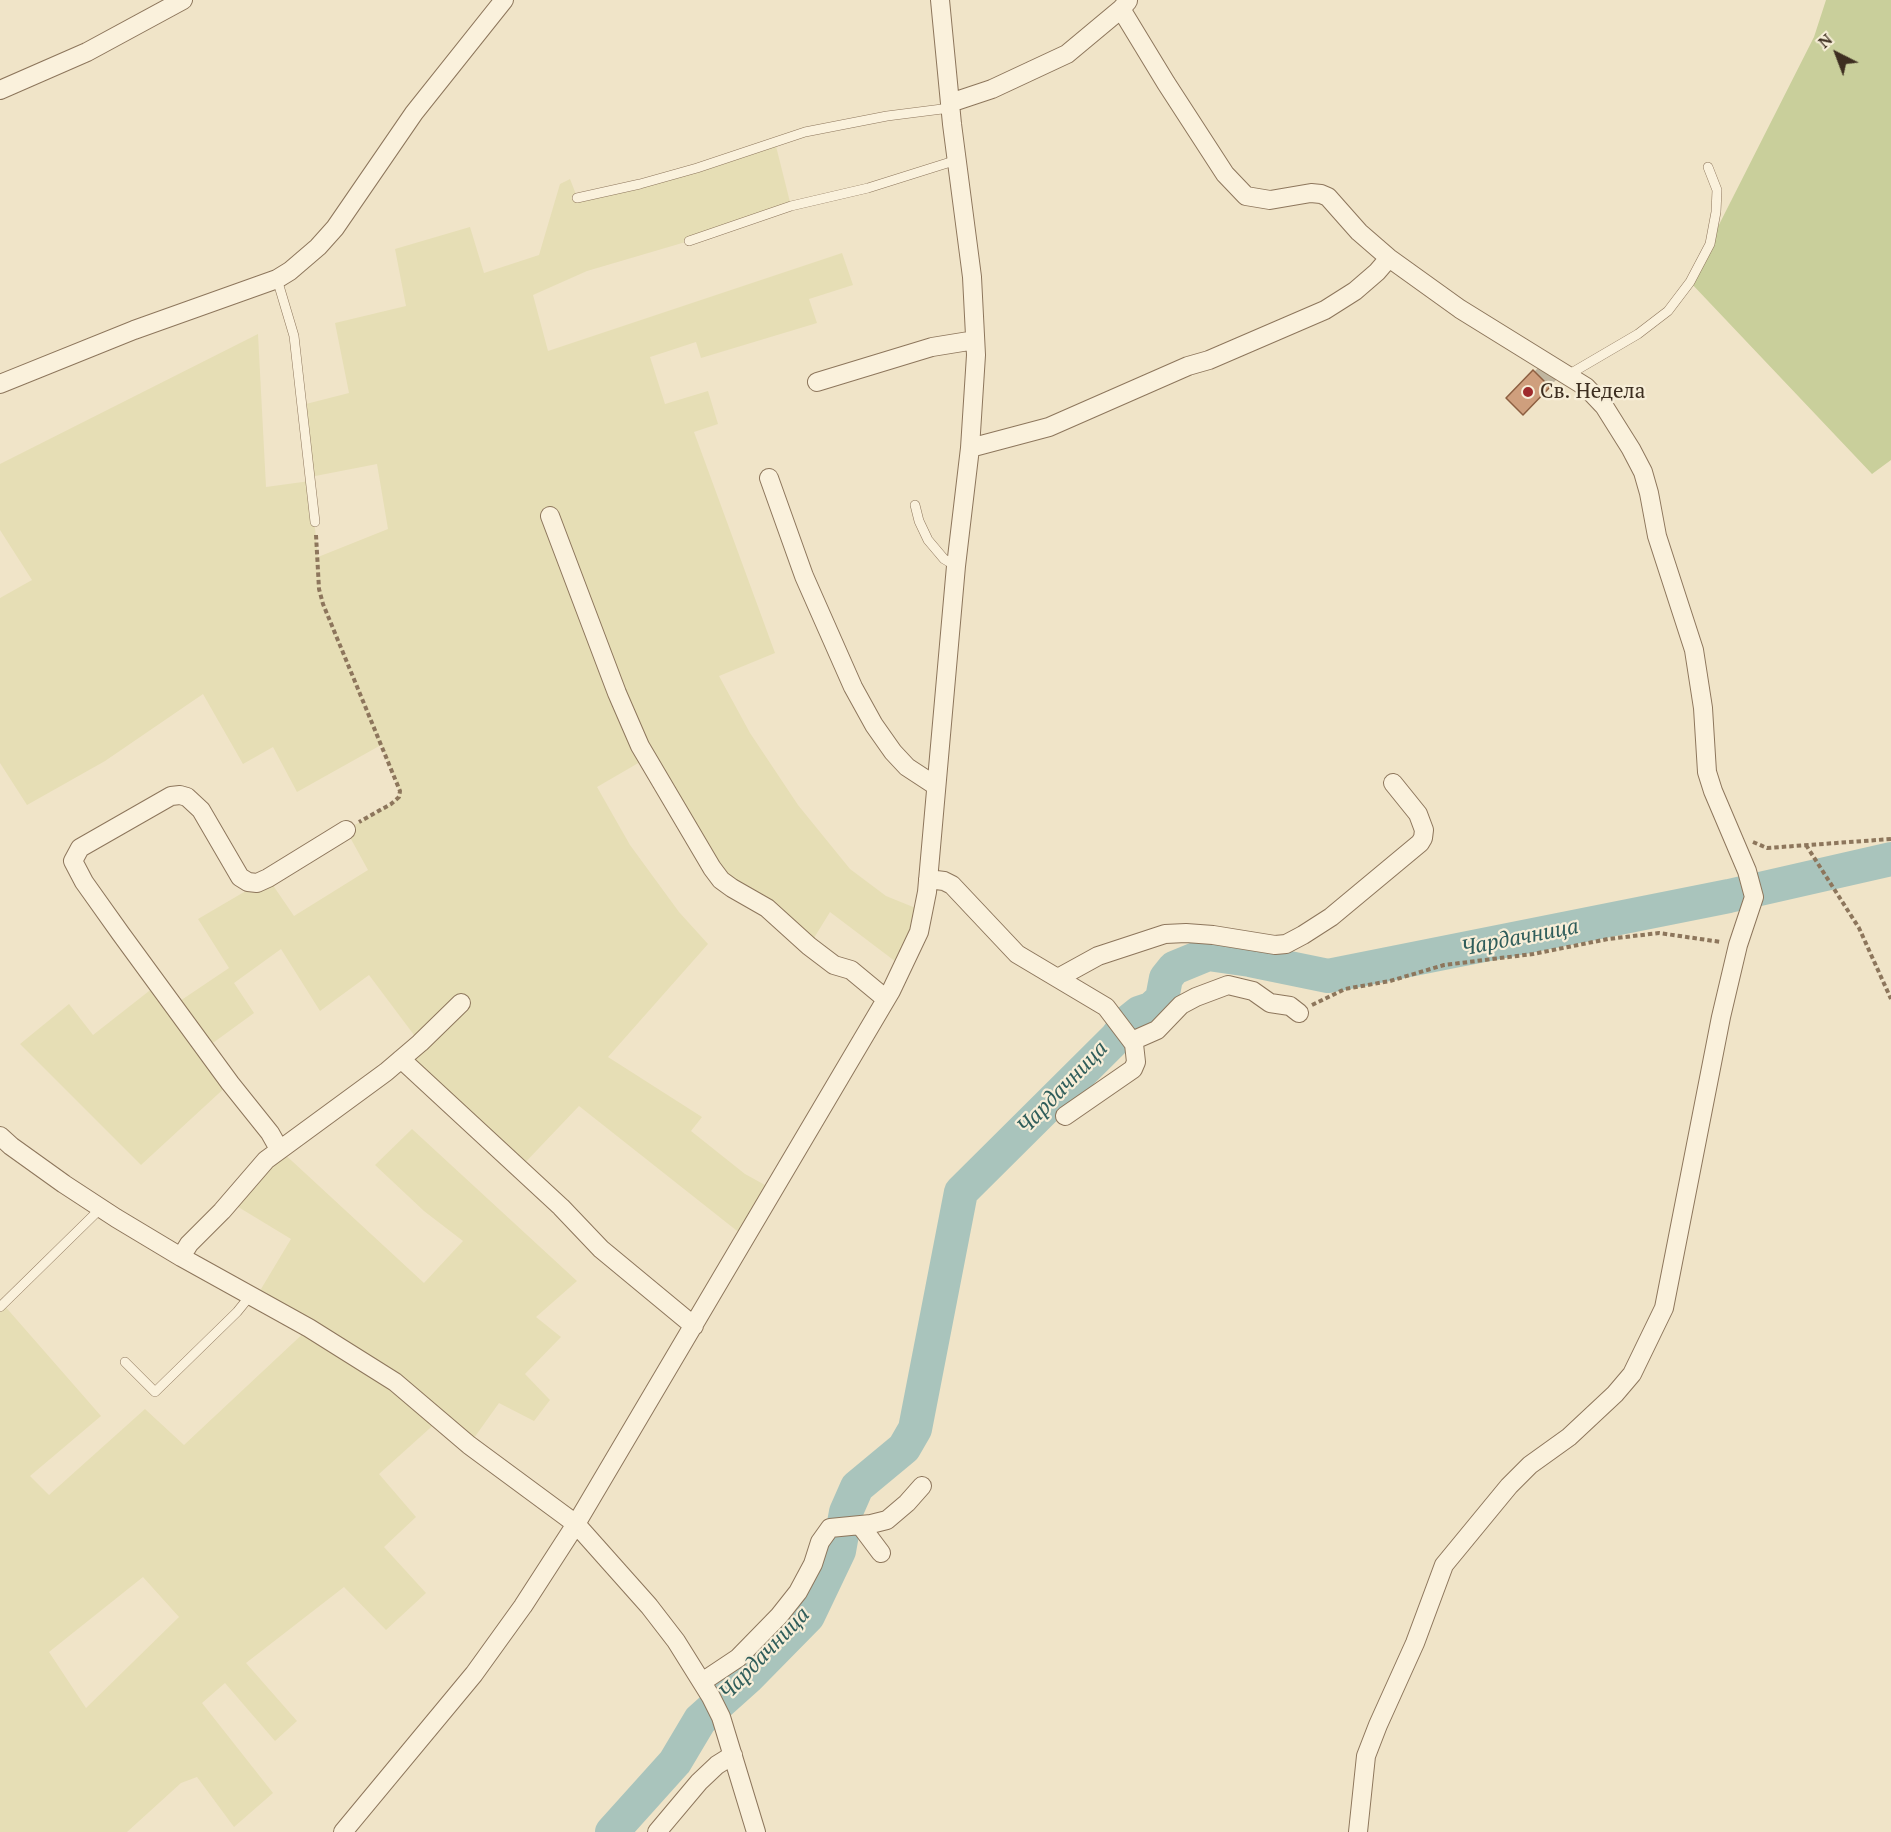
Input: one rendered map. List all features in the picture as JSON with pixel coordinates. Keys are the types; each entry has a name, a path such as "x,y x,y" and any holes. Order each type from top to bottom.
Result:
{"street":[{"path":"0,90 87,52 183,0"},
{"path":"0,384 134,330 277,279 303,261 335,228 414,113 504,0"},
{"path":"344,1832 474,1674 523,1606 576,1524 886,999 908,959 919,932 928,879 956,566 970,448 975,340 972,277 950,105 940,0"},
{"path":"950,105 992,89 1067,54 1125,5 1166,83 1226,174 1246,196 1270,200 1298,194 1321,194 1328,197 1359,232 1389,258 1460,309 1586,387 1604,406 1643,472 1653,507 1657,536 1694,650 1703,708 1707,772 1713,791 1733,834 1753,891 1721,1017 1664,1308 1632,1374 1616,1394 1569,1437 1523,1472 1444,1565 1415,1643 1366,1756 1358,1832"},
{"path":"970,448 1049,427 1168,374 1209,360 1325,310 1355,291 1389,258"},
{"path":"817,382 932,347 975,340"},
{"path":"769,478 804,576 853,687 874,725 893,752 907,767 936,786"},
{"path":"550,516 617,693 640,746 712,868 732,888 767,908 834,965 851,970 886,999"},
{"path":"1059,978 1098,956 1165,934 1213,935 1275,945 1286,944 1302,935 1330,917 1420,843 1424,830 1418,814 1393,783"},
{"path":"279,1149 270,1133 121,934 84,882 73,861 80,848 171,796 187,797 201,810 240,878 248,882 257,883 268,878 346,830"},
{"path":"928,879 945,881 952,885 1017,954 1106,1007 1126,1032 1137,1052 1133,1069 1065,1116"},
{"path":"1126,1032 1156,1030 1181,1005 1228,985 1253,992 1270,1003 1290,1006 1299,1013"},
{"path":"181,1257 266,1160 354,1097 401,1059 460,1003"},
{"path":"401,1059 561,1207 601,1249 694,1326"},
{"path":"0,1136 19,1152 101,1208 181,1257 309,1328 395,1382 469,1445 576,1524 649,1606 676,1641 706,1690 721,1716 756,1832"},
{"path":"706,1690 779,1616 798,1592 830,1528 887,1520 922,1486"},
{"path":"849,1526 881,1553"},
{"path":"657,1832 699,1782 732,1755"}],"lane":[{"path":"577,198 686,171 826,127 950,105"},
{"path":"688,241 791,206 868,188 957,160"},
{"path":"1568,375 1638,334 1668,311 1690,282 1710,244 1716,212 1717,190 1708,166"},
{"path":"277,279 294,336 315,522"},
{"path":"915,504 927,540 944,559 956,566"},
{"path":"0,1307 101,1208"},
{"path":"125,1362 155,1392 237,1312 250,1296"}],"path":[{"path":"315,522 319,589 323,604 400,791 399,797 391,804 346,830"},
{"path":"1733,834 1767,848 1891,839"},
{"path":"1806,846 1859,928 1891,999"},
{"path":"1299,1013 1345,989 1390,981 1444,965 1533,954 1608,939 1659,933 1738,945"}],"shaded area":[{"path":"775,142 791,206 689,241 587,271 533,295 548,351 842,253 853,285 809,299 817,323 701,358 696,342 650,357 665,404 708,391 718,424 694,432 775,653 719,676 750,733 798,805 850,869 886,896 923,911 904,968 830,912 809,946 732,888 647,758 597,787 630,845 679,912 708,944 608,1057 702,1117 691,1131 745,1174 774,1190 746,1238 579,1106 519,1169 401,1059 420,1043 369,975 320,1011 281,949 234,983 254,1013 206,1048 230,1083 141,1165 20,1044 69,1004 93,1035 158,984 174,1005 229,968 198,919 268,878 294,916 368,870 346,830 391,804 399,797 400,791 381,745 297,792 273,747 243,764 203,694 105,761 27,805 0,763 0,598 32,580 0,530 0,464 258,334 266,487 310,481 318,557 388,529 377,464 310,477 302,405 349,393 335,323 406,306 395,249 470,227 484,273 539,255 560,184 570,179 577,197"},
{"path":"412,1129 577,1281 536,1317 561,1337 525,1374 550,1400 534,1421 499,1403 469,1445 439,1420 379,1474 416,1517 384,1547 426,1593 386,1630 344,1587 246,1663 297,1721 275,1741 225,1683 202,1703 273,1793 234,1827 197,1777 181,1783 127,1832 0,1832 0,1307 3,1304 101,1416 30,1476 49,1495 145,1409 184,1445 309,1328 255,1299 291,1239 230,1202 279,1149 424,1283 463,1241 424,1211 375,1165","holes":["143,1577 179,1617 86,1708 49,1652"]}],"green space":[{"path":"1826,0 1891,0 1891,460 1872,474 1690,282 1814,37"}],"building":[{"name":"Св. Недела","path":"1533,370 1550,387 1523,415 1506,398"}],"waterway":[{"name":"Чардачница","path":"612,1832 675,1762 700,1720 748,1677 808,1616 839,1551 846,1512 857,1487 904,1448 915,1429 961,1192 1116,1038 1129,1021 1139,1013 1151,1009 1162,999 1166,978 1174,968 1208,954 1328,976 1729,896 1891,859"}],"place":[{"name":"Св. Недела","path":"1528,392"}]}
